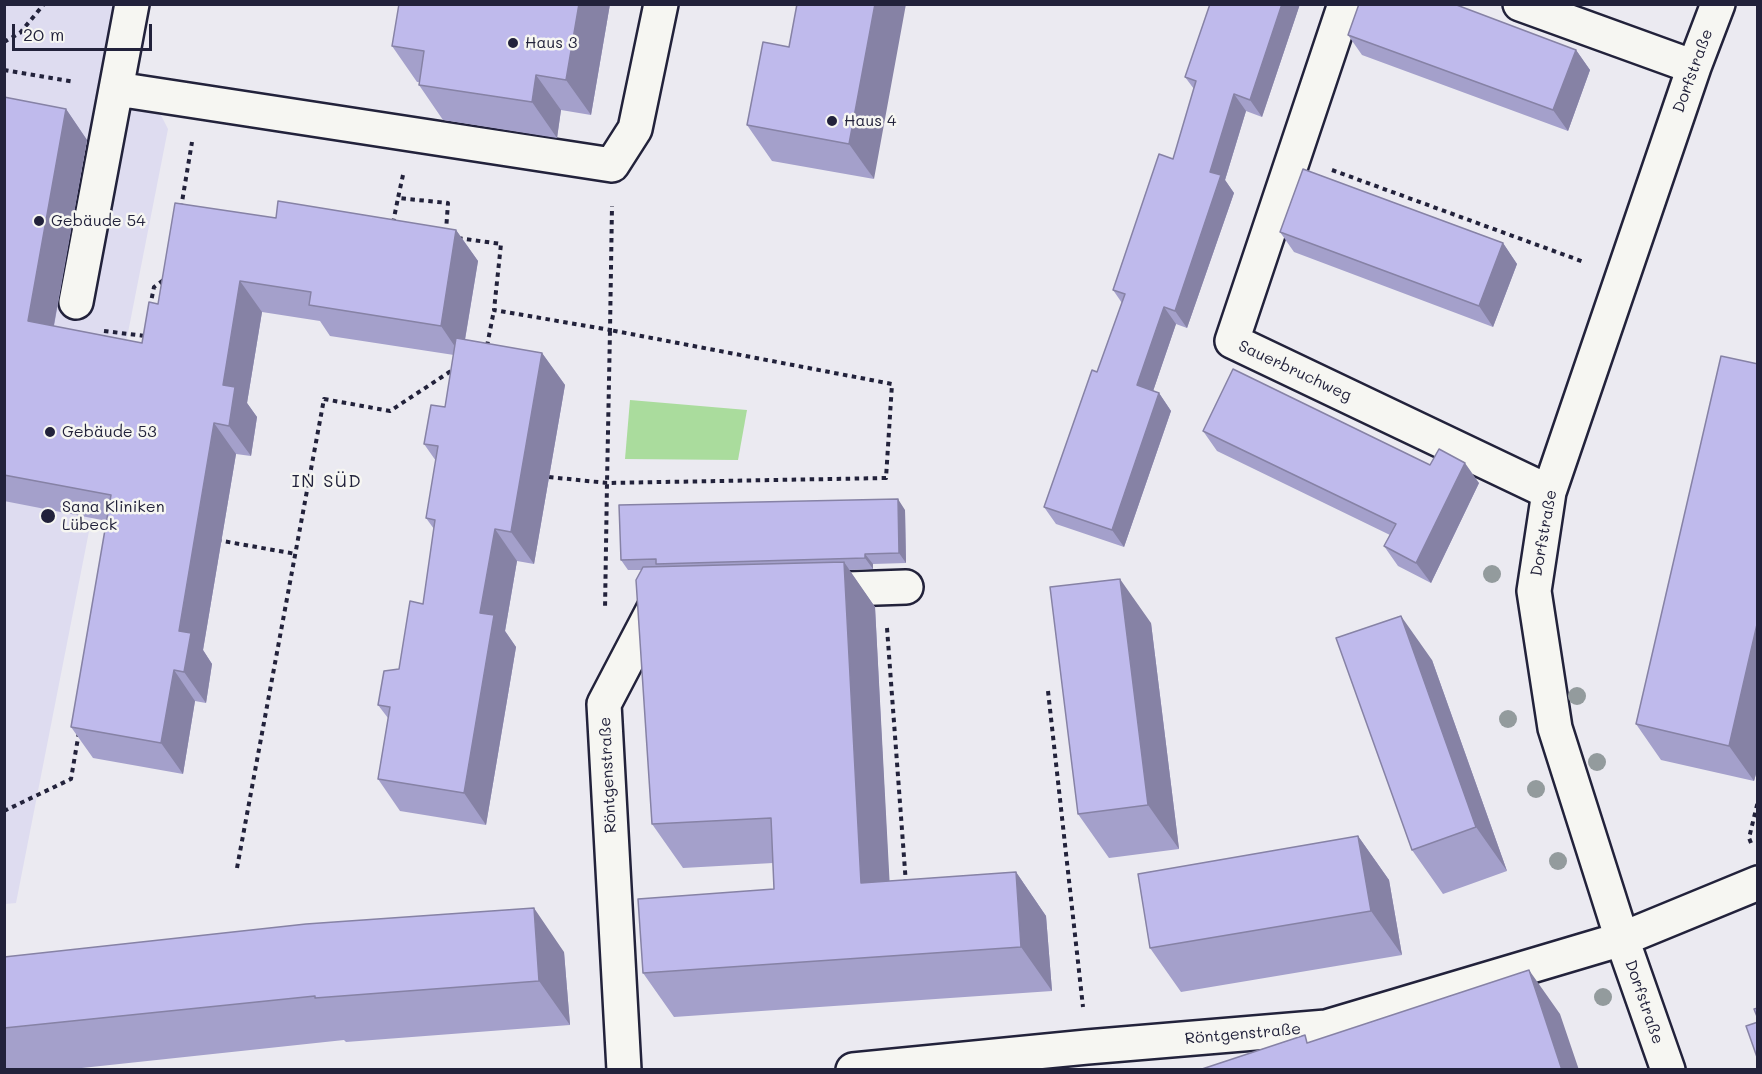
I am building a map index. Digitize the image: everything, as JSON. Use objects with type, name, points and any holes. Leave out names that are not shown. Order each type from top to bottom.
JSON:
[{"type":"street","points":[[76,302],[132,4]]},
{"type":"street","points":[[117,89],[612,165],[635,129],[661,4]]},
{"type":"street","name":"Sauerbruchweg","points":[[1346,4],[1232,341],[1550,492]]},
{"type":"street","points":[[1520,4],[1694,67]]},
{"type":"street","name":"Dorfstraße","points":[[1668,1070],[1622,939],[1555,728],[1533,591],[1550,492],[1694,67],[1718,4]]},
{"type":"street","points":[[791,590],[895,588]]},
{"type":"street","name":"Röntgenstraße","points":[[624,1070],[604,704],[662,594],[685,593]]},
{"type":"street","name":"Röntgenstraße","points":[[853,1070],[1326,1027],[1622,939],[1758,883]]},
{"type":"path","points":[[4,42],[20,33],[44,4]]},
{"type":"path","points":[[4,70],[117,89]]},
{"type":"path","points":[[180,212],[199,102]]},
{"type":"path","points":[[392,229],[410,135]]},
{"type":"path","points":[[1294,156],[1623,276]]},
{"type":"path","points":[[605,611],[612,165]]},
{"type":"path","points":[[398,198],[448,203],[446,236]]},
{"type":"path","points":[[457,238],[501,244],[494,310],[487,348]]},
{"type":"path","points":[[148,316],[154,287],[167,279]]},
{"type":"path","points":[[494,310],[892,384],[886,478],[607,483],[549,477]]},
{"type":"path","points":[[143,347],[147,326]]},
{"type":"path","points":[[103,331],[145,336]]},
{"type":"path","points":[[237,868],[324,399],[390,411],[458,367]]},
{"type":"path","points":[[216,540],[296,554]]},
{"type":"path","points":[[895,588],[906,891]]},
{"type":"path","points":[[1048,691],[1087,1047]]},
{"type":"path","points":[[4,811],[71,779],[80,723]]},
{"type":"path","points":[[1752,845],[1749,838],[1758,801]]},
{"type":"shaded area","name":"Sana Kliniken Lübeck","points":[[5,5],[148,5],[137,68],[168,129],[16,903],[5,904]]},
{"type":"green space","points":[[630,400],[747,410],[738,460],[625,459]]},
{"type":"building","name":"Haus 3","points":[[399,4],[579,4],[566,80],[536,75],[532,102],[419,85],[424,51],[392,46]]},
{"type":"building","points":[[797,4],[875,4],[849,144],[747,125],[763,42],[789,47]]},
{"type":"building","points":[[1210,4],[1282,4],[1250,100],[1234,94],[1210,172],[1221,175],[1175,311],[1164,307],[1137,385],[1159,393],[1112,530],[1044,507],[1092,370],[1097,372],[1125,294],[1113,290],[1159,154],[1173,159],[1196,81],[1185,77]]},
{"type":"building","points":[[1359,4],[1454,4],[1576,50],[1553,110],[1348,35]]},
{"type":"building","points":[[4,97],[66,109],[28,321],[142,343],[149,302],[158,304],[175,203],[276,218],[278,201],[456,230],[441,326],[309,305],[311,292],[240,281],[223,385],[235,387],[229,426],[214,423],[179,631],[191,633],[184,672],[174,670],[161,743],[71,727],[111,495],[4,475]]},
{"type":"building","points":[[1303,169],[1503,243],[1479,306],[1280,232]]},
{"type":"building","points":[[456,338],[542,353],[511,532],[495,529],[480,613],[494,615],[464,793],[378,779],[390,707],[378,705],[384,671],[399,669],[410,601],[423,604],[435,520],[426,518],[438,446],[424,444],[431,405],[445,407]]},
{"type":"building","points":[[1721,356],[1758,364],[1758,620],[1729,746],[1636,724]]},
{"type":"building","points":[[1233,369],[1430,465],[1439,449],[1465,463],[1416,563],[1384,546],[1396,524],[1203,431]]},
{"type":"building","points":[[898,499],[899,553],[865,554],[865,558],[656,564],[656,559],[621,560],[619,505]]},
{"type":"building","points":[[844,562],[861,883],[1016,872],[1021,947],[643,973],[638,899],[774,889],[771,818],[652,824],[636,580],[643,567]]},
{"type":"building","points":[[1120,579],[1148,805],[1078,814],[1050,587]]},
{"type":"building","points":[[1401,616],[1476,827],[1412,850],[1336,638]]},
{"type":"building","points":[[1358,836],[1371,911],[1150,948],[1138,874]]},
{"type":"building","points":[[534,908],[539,981],[315,998],[315,996],[4,1028],[4,957],[306,924]]},
{"type":"building","points":[[1529,970],[1562,1070],[1199,1070],[1305,1035],[1307,1043]]},
{"type":"building","points":[[1758,1022],[1758,1060],[1746,1026]]},
{"type":"place","name":"Haus 3","points":[[513,43]]},
{"type":"place","name":"Haus 4","points":[[832,121]]},
{"type":"place","name":"Gebäude 54","points":[[39,221]]},
{"type":"place","name":"Gebäude 53","points":[[50,432]]},
{"type":"place","name":"Sana Kliniken Lübeck","points":[[48,516]]},
{"type":"district","name":"IN SÜD","points":[[327,481]]}]
